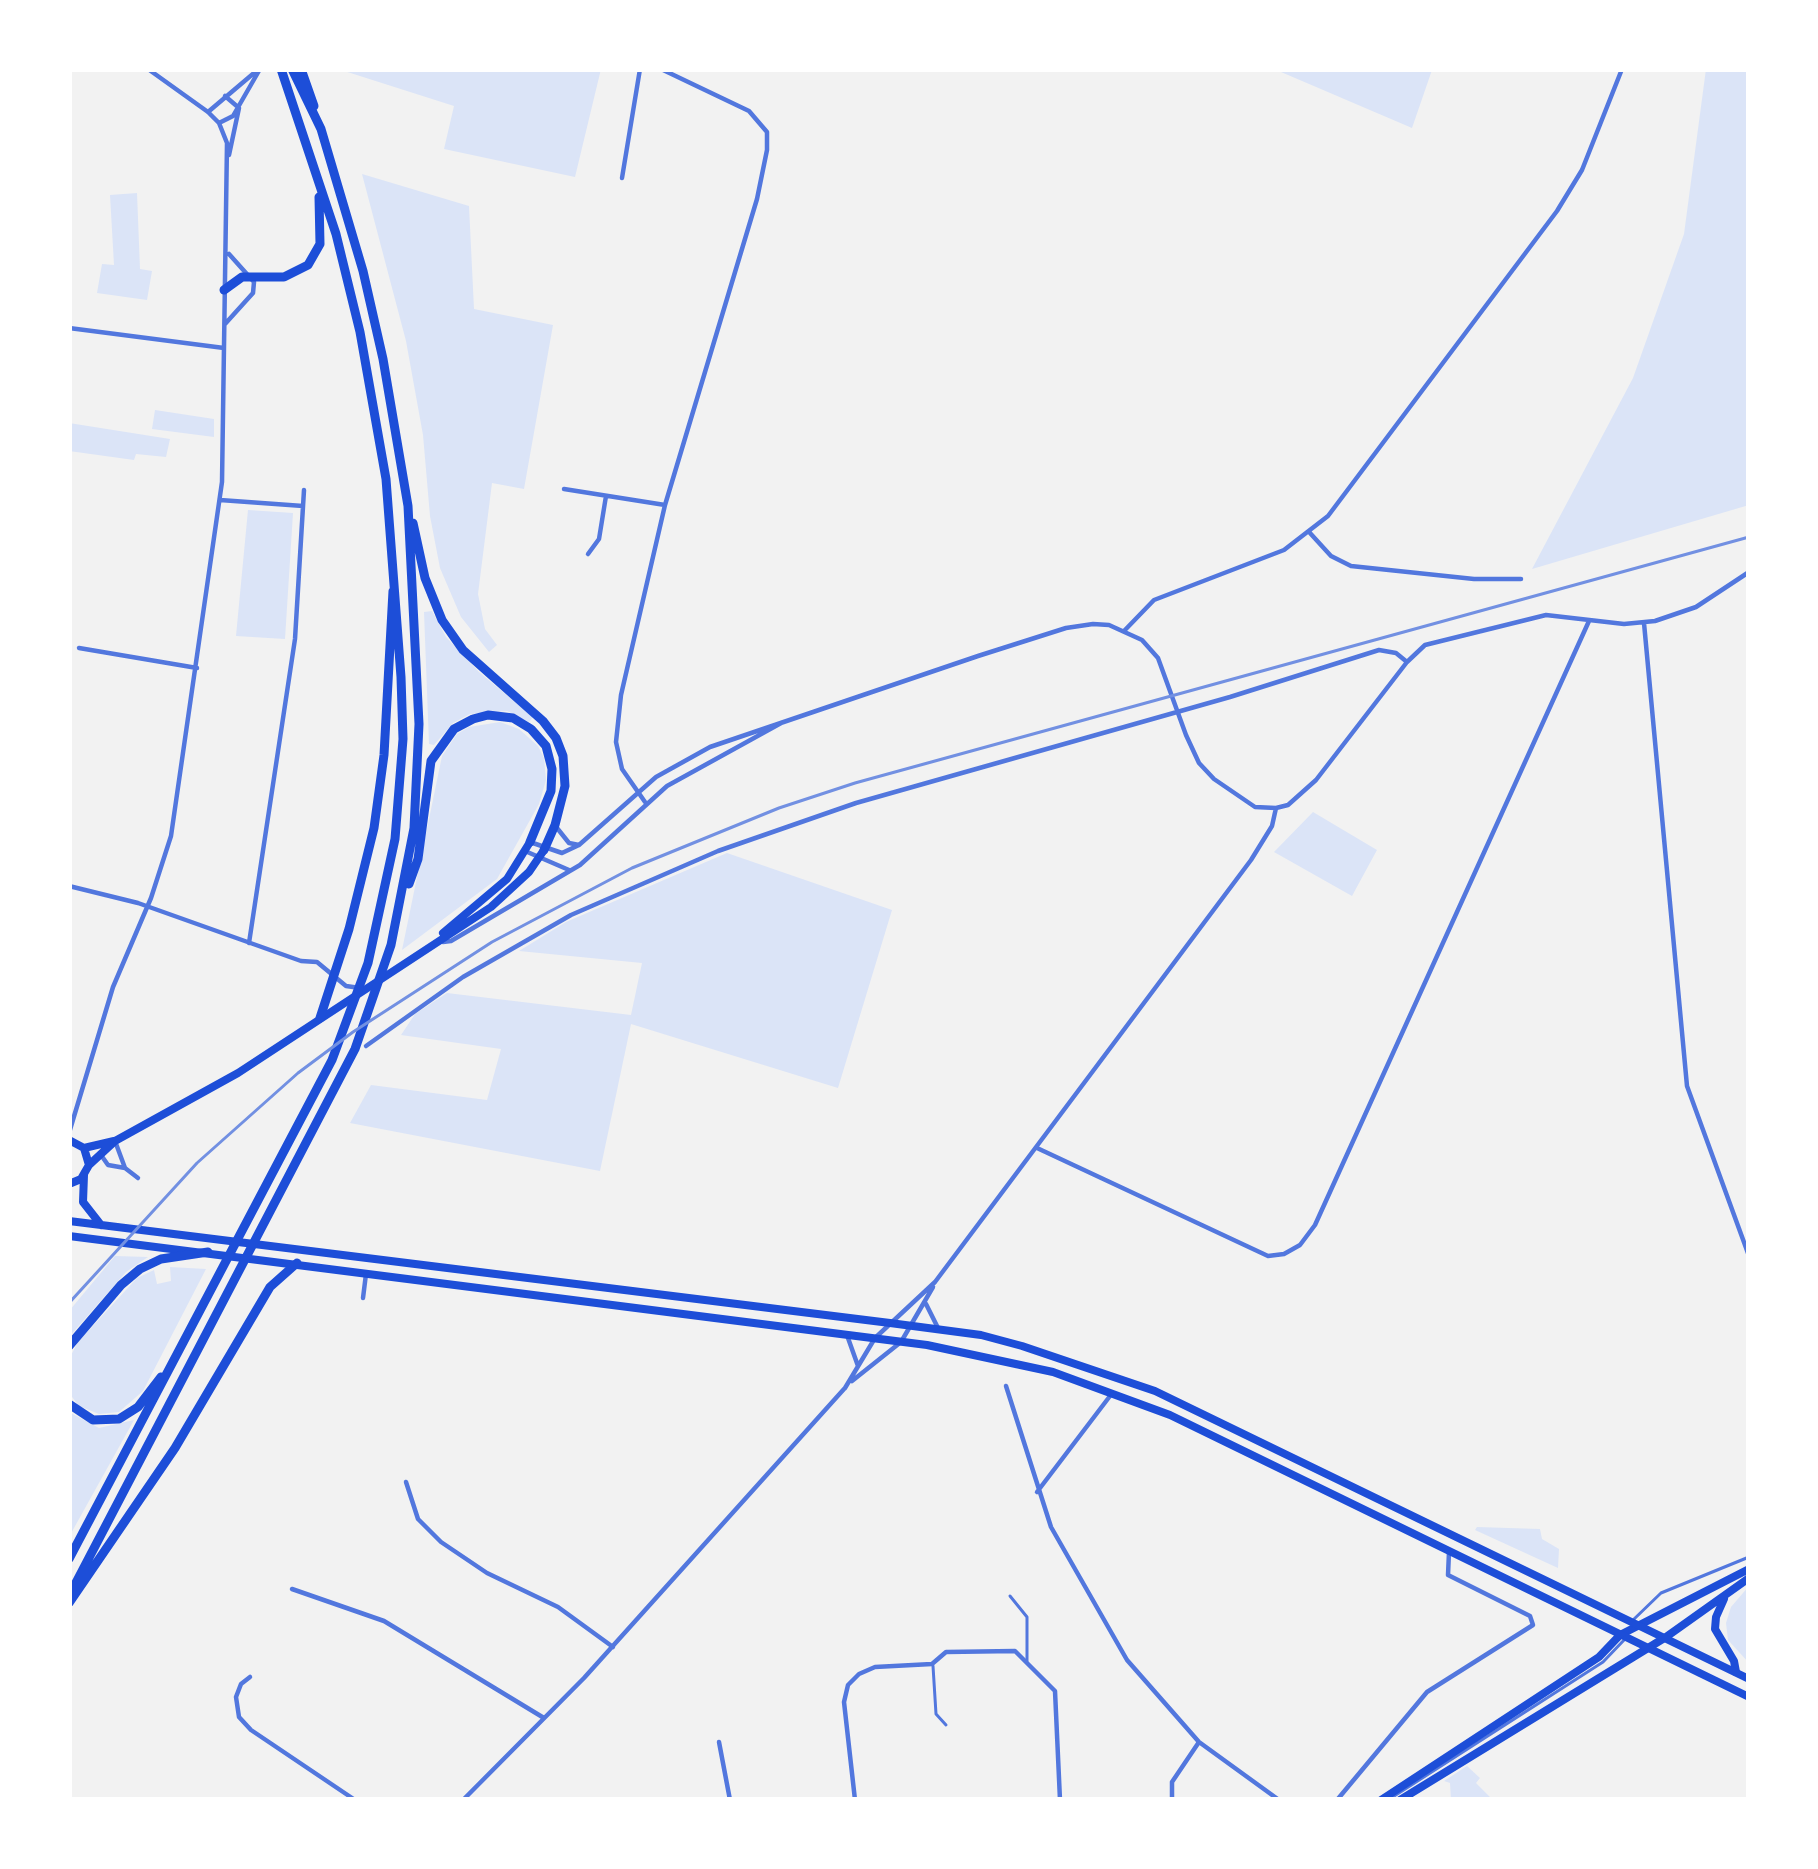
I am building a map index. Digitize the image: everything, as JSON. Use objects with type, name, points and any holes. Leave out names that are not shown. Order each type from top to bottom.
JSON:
[{"type":"highway","points":[[69,1559],[304,1115],[345,1028],[368,963],[387,886],[400,789],[401,677],[386,479],[364,352],[336,234],[280,69]]},
{"type":"highway","points":[[297,69],[363,271],[425,578],[442,620],[463,650],[556,738],[566,772],[555,825],[541,854]]},
{"type":"highway","points":[[224,290],[251,275],[293,275],[313,259],[321,235],[316,173]]},
{"type":"highway","points":[[69,1599],[332,1097],[373,1003],[391,945],[414,827],[418,724],[408,506]]},
{"type":"highway","points":[[320,1018],[374,828],[384,755],[395,574]]},
{"type":"highway","points":[[403,897],[416,868],[431,761],[454,729],[472,719],[488,715],[514,718],[546,746],[552,769],[550,791],[528,847]]},
{"type":"highway","points":[[69,1346],[121,1285],[140,1270],[161,1259],[208,1252]]},
{"type":"highway","points":[[69,1599],[175,1448],[270,1287],[297,1263]]},
{"type":"highway","points":[[69,1404],[93,1420],[119,1419],[138,1407],[176,1358]]},
{"type":"main road","points":[[434,943],[485,900],[528,847]]},
{"type":"main road","points":[[102,1226],[83,1202],[84,1175],[115,1141],[238,1073],[503,898],[541,854]]},
{"type":"main road","points":[[69,1137],[84,1148],[89,1165]]},
{"type":"main road","points":[[84,1148],[115,1141]]},
{"type":"main road","points":[[69,1184],[84,1175]]},
{"type":"main road","points":[[69,1221],[890,1323],[1022,1346],[1151,1389],[1630,1630],[1644,1647],[1749,1697]]},
{"type":"main road","points":[[69,1236],[845,1334],[1011,1360],[1171,1415],[1449,1552],[1630,1630],[1666,1637],[1749,1679]]},
{"type":"main road","points":[[1385,1800],[1600,1658],[1630,1630],[1749,1573]]},
{"type":"main road","points":[[1400,1800],[1666,1637],[1749,1573]]},
{"type":"main road","points":[[1733,1589],[1719,1609],[1715,1630],[1736,1672]]},
{"type":"street","points":[[69,1137],[112,987],[147,906],[176,816],[220,500],[227,143],[219,123],[208,112],[148,69]]},
{"type":"street","points":[[208,112],[260,69]]},
{"type":"street","points":[[227,161],[239,108],[260,69]]},
{"type":"street","points":[[622,178],[640,69]]},
{"type":"street","points":[[645,802],[622,769],[616,721],[665,505],[757,199],[767,131],[749,111],[676,71],[661,69]]},
{"type":"street","points":[[1124,631],[1154,599],[1265,558],[1310,533],[1351,489],[1405,408],[1557,211],[1582,170],[1622,69]]},
{"type":"street","points":[[225,96],[239,108]]},
{"type":"street","points":[[219,123],[239,108]]},
{"type":"street","points":[[225,324],[253,293],[251,275],[227,253]]},
{"type":"street","points":[[69,328],[224,348]]},
{"type":"street","points":[[564,489],[665,505]]},
{"type":"street","points":[[249,943],[295,639],[304,490]]},
{"type":"street","points":[[588,554],[598,538],[606,496]]},
{"type":"street","points":[[220,500],[303,506]]},
{"type":"street","points":[[1310,533],[1331,556],[1351,566],[1521,579]]},
{"type":"street","points":[[541,854],[562,853],[578,845],[637,791],[710,747],[1066,628],[1093,624],[1124,631],[1147,644],[1158,658],[1199,763],[1228,792],[1255,807],[1276,808],[1288,805],[1316,780],[1425,645],[1546,615],[1644,623],[1696,607],[1749,572]]},
{"type":"street","points":[[1037,1148],[1268,1256],[1284,1255],[1300,1245],[1315,1225],[1589,620]]},
{"type":"street","points":[[1644,623],[1687,1086],[1749,1256]]},
{"type":"street","points":[[79,648],[196,668]]},
{"type":"street","points":[[366,1046],[463,977],[571,915],[718,851],[856,802],[1379,650],[1396,653],[1407,662]]},
{"type":"street","points":[[434,943],[451,941],[571,871],[645,802],[697,766],[782,722]]},
{"type":"street","points":[[845,1388],[875,1338],[935,1282],[1037,1148],[1251,860],[1272,826],[1276,808]]},
{"type":"street","points":[[555,825],[561,837],[578,845]]},
{"type":"street","points":[[528,847],[571,871]]},
{"type":"street","points":[[69,886],[147,906],[301,961],[317,962],[351,988],[365,988]]},
{"type":"street","points":[[115,1141],[126,1162],[124,1168]]},
{"type":"street","points":[[100,1154],[108,1165],[139,1178]]},
{"type":"street","points":[[363,1298],[366,1273]]},
{"type":"street","points":[[463,1800],[613,1647],[845,1388],[901,1342],[935,1282]]},
{"type":"street","points":[[926,1304],[939,1330]]},
{"type":"street","points":[[845,1334],[858,1366]]},
{"type":"street","points":[[1006,1386],[1051,1527],[1126,1660],[1198,1742],[1279,1800]]},
{"type":"street","points":[[1037,1492],[1113,1392]]},
{"type":"street","points":[[406,1482],[418,1519],[441,1542],[488,1573],[558,1606],[613,1647]]},
{"type":"street","points":[[1337,1800],[1427,1692],[1533,1625],[1530,1616],[1448,1575],[1449,1552]]},
{"type":"street","points":[[292,1589],[384,1621],[544,1718]]},
{"type":"street","points":[[855,1800],[844,1702],[848,1685],[859,1674],[874,1667],[932,1664],[946,1652],[1015,1651],[1055,1691],[1060,1800]]},
{"type":"street","points":[[250,1677],[236,1697],[239,1717],[251,1730],[356,1800]]},
{"type":"street","points":[[719,1742],[730,1800]]},
{"type":"street","points":[[1172,1800],[1172,1782],[1198,1742]]},
{"type":"lane","points":[[1630,1630],[1661,1593],[1749,1557]]},
{"type":"lane","points":[[1010,1596],[1027,1617],[1027,1663]]},
{"type":"lane","points":[[932,1664],[936,1714],[946,1725]]},
{"type":"shaded area","points":[[338,69],[601,69],[575,177],[444,149],[454,106]]},
{"type":"shaded area","points":[[1274,69],[1429,69],[1432,70],[1412,128]]},
{"type":"shaded area","points":[[1706,69],[1749,69],[1749,505],[1532,569],[1633,378],[1684,234]]},
{"type":"shaded area","points":[[362,174],[469,206],[474,309],[553,325],[524,489],[492,483],[478,594],[485,629],[497,645],[489,652],[461,617],[440,568],[406,341]]},
{"type":"shaded area","points":[[137,193],[140,269],[152,271],[147,300],[97,293],[102,264],[114,265],[110,195]]},
{"type":"shaded area","points":[[155,410],[214,419],[214,437],[152,429]]},
{"type":"shaded area","points":[[69,423],[170,439],[166,457],[136,454],[134,460],[69,451]]},
{"type":"shaded area","points":[[248,510],[293,513],[285,639],[236,636]]},
{"type":"shaded area","points":[[432,611],[446,637],[533,717],[529,722],[507,711],[470,714],[453,723],[434,745],[429,744],[424,612]]},
{"type":"shaded area","points":[[500,722],[519,729],[544,758],[546,780],[539,804],[497,879],[402,950],[442,756],[457,734]]},
{"type":"shaded area","points":[[1313,812],[1377,850],[1352,896],[1274,852]]},
{"type":"shaded area","points":[[727,853],[892,910],[838,1088],[631,1024],[600,1171],[350,1123],[371,1085],[487,1100],[501,1049],[401,1035],[415,1014],[447,993],[631,1015],[642,963],[519,951],[566,922]]},
{"type":"shaded area","points":[[115,1256],[148,1257],[126,1272],[69,1337],[69,1311]]},
{"type":"shaded area","points":[[170,1267],[206,1269],[143,1391],[119,1412],[99,1414],[79,1406],[69,1393],[69,1359],[78,1342],[137,1278],[154,1270],[157,1284],[171,1281]]},
{"type":"shaded area","points":[[69,1412],[99,1428],[134,1420],[69,1537]]},
{"type":"shaded area","points":[[1540,1529],[1542,1539],[1559,1549],[1558,1568],[1475,1530]]},
{"type":"shaded area","points":[[1749,1586],[1749,1663],[1728,1640],[1726,1623],[1731,1607]]},
{"type":"shaded area","points":[[1467,1766],[1480,1778],[1476,1783],[1490,1797],[1487,1800],[1451,1800],[1450,1783],[1444,1781]]},
{"type":"railway","points":[[69,1303],[197,1163],[298,1073],[492,942],[632,868],[779,808],[855,783],[1749,537]]}]
